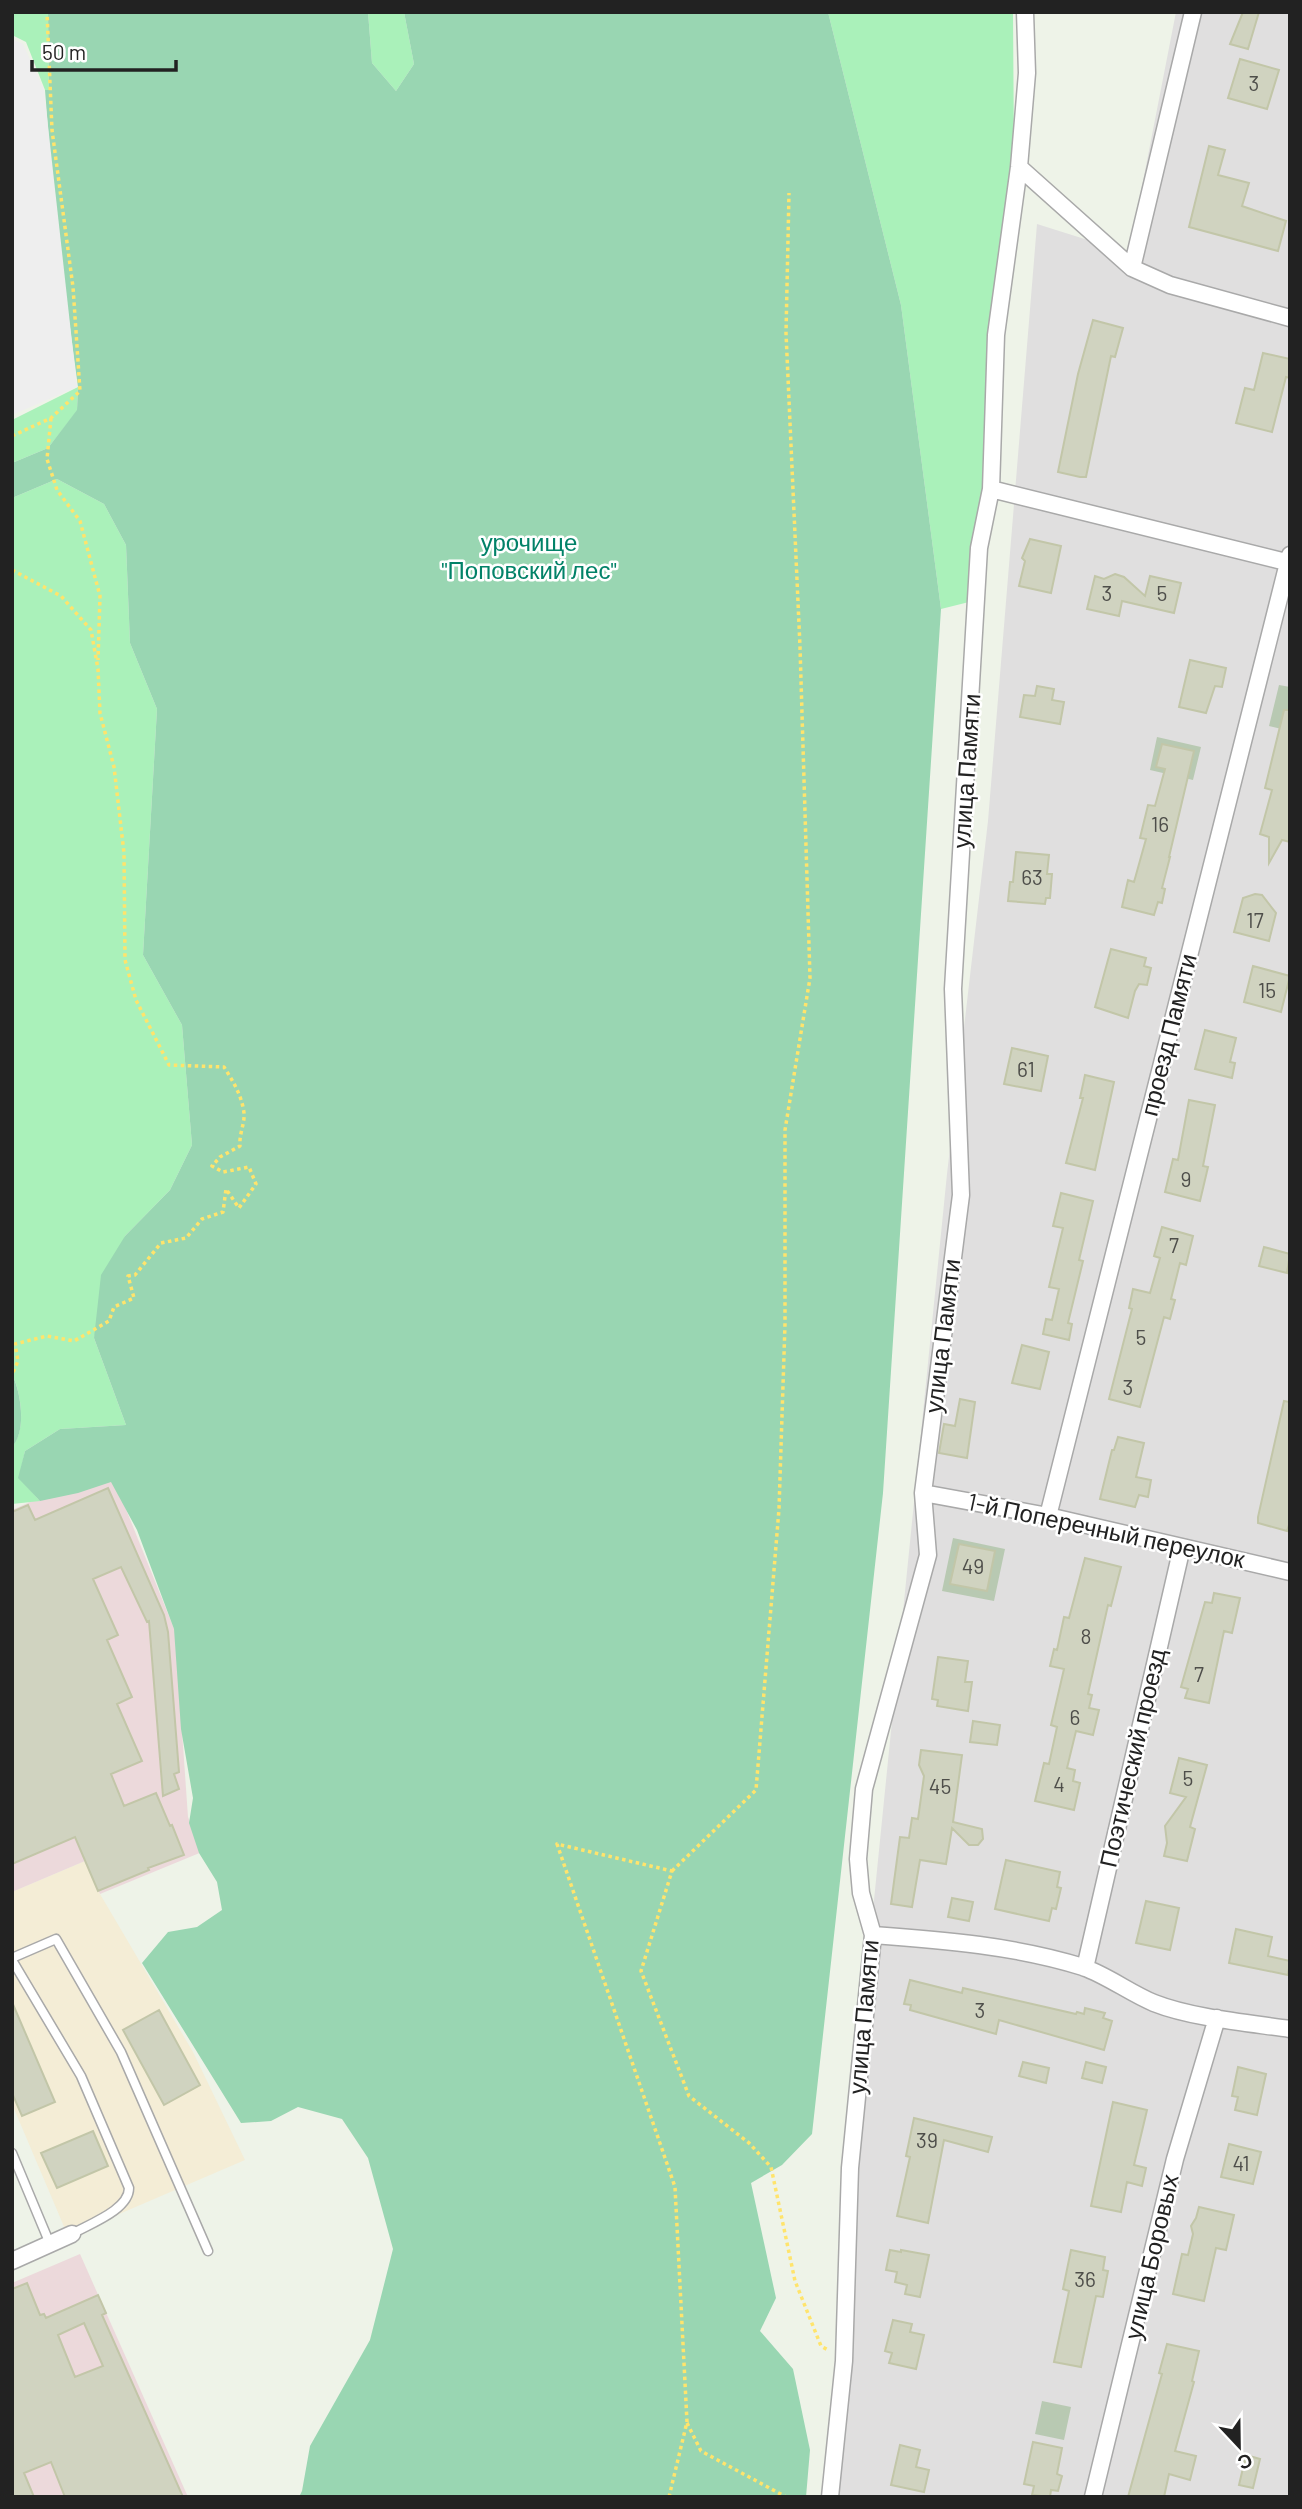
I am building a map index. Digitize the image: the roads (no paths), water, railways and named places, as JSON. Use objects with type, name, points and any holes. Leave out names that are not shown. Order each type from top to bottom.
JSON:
[{"type":"street","name":"улица Памяти","points":[[830,2497],[844,2361],[850,2168],[873,1935],[861,1893],[858,1859],[864,1788],[928,1555],[923,1493],[961,1195],[953,989],[979,548],[991,489],[996,335],[1018,167],[1027,73],[1025,12]]},
{"type":"street","points":[[1132,268],[1193,12]]},
{"type":"street","points":[[1018,167],[1132,268],[1170,285],[1290,318]]},
{"type":"street","points":[[991,489],[1289,560]]},
{"type":"street","name":"проезд Памяти","points":[[1048,1516],[1289,560]]},
{"type":"street","name":"1-й Поперечный переулок","points":[[923,1493],[1048,1516],[1290,1572]]},
{"type":"street","name":"Поэтический проезд","points":[[1085,1968],[1182,1547]]},
{"type":"street","points":[[873,1935],[927,1939],[1030,1954],[1085,1968],[1155,2003],[1217,2018],[1290,2029]]},
{"type":"street","name":"улица Боровых","points":[[1093,2497],[1175,2159],[1217,2018]]},
{"type":"street","points":[[12,2260],[72,2234]]},
{"type":"lane","points":[[72,2234],[123,2205],[129,2197],[129,2188],[81,2076],[12,1959],[56,1939],[121,2052],[208,2251]]},
{"type":"lane","points":[[12,2153],[50,2244]]},
{"type":"park label","name":"урочище \"Поповский лес\"","points":[[529,557]]}]
